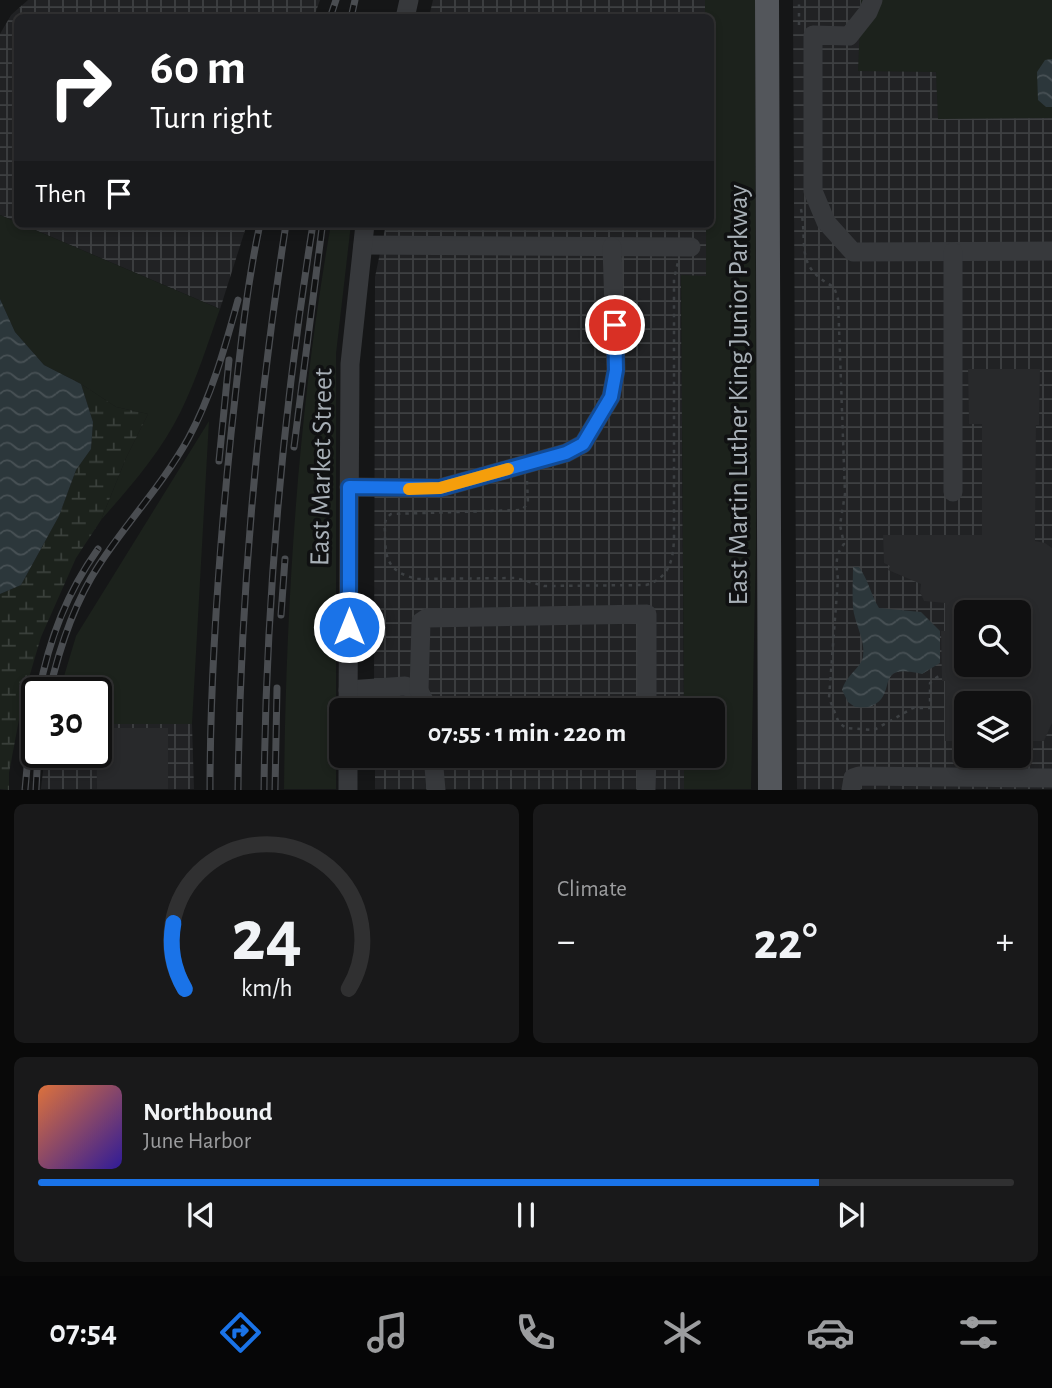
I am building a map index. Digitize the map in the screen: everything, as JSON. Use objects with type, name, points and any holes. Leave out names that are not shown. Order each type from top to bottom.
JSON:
[{"type":"main road","name":"East Martin Luther King Junior Parkway","points":[[768,0],[770,789]]},
{"type":"street","points":[[873,0],[868,12],[849,36],[813,35],[813,191],[826,222],[853,252],[1052,251]]},
{"type":"street","name":"East Market Street","points":[[348,698],[350,364],[365,228]]},
{"type":"street","points":[[363,246],[686,247]]},
{"type":"street","points":[[349,487],[440,488],[566,453],[583,444],[611,397],[616,370],[612,247]]},
{"type":"street","points":[[953,251],[953,492]]},
{"type":"street","points":[[423,698],[419,691],[421,622],[427,618],[647,614],[647,698]]},
{"type":"street","points":[[348,690],[405,686],[419,691]]},
{"type":"street","points":[[348,768],[348,789]]},
{"type":"street","points":[[434,768],[436,789]]},
{"type":"street","points":[[646,768],[646,789]]},
{"type":"street","points":[[851,789],[853,778],[859,776],[982,783],[1052,778]]},
{"type":"path","points":[[799,0],[799,27]]},
{"type":"path","points":[[799,201],[805,238],[804,256],[808,267],[818,279],[834,287],[838,299],[845,494],[840,525],[844,544],[837,552],[838,579],[829,698],[839,723],[846,728],[874,730],[913,708],[930,708],[930,683],[942,674]]},
{"type":"path","points":[[526,464],[528,503],[522,510],[391,514],[386,517],[385,550],[388,562],[404,575],[417,579],[516,578],[544,586],[646,585],[656,582],[670,566],[674,539],[674,279],[686,247]]},
{"type":"shaded area","points":[[28,0],[320,0],[315,14],[14,14],[14,221],[0,215],[0,34],[11,15]]},
{"type":"shaded area","points":[[433,0],[705,0],[705,14],[430,14]]},
{"type":"shaded area","points":[[793,0],[1052,0],[1052,789],[797,789]]},
{"type":"shaded area","points":[[30,228],[246,228],[220,309]]},
{"type":"shaded area","points":[[385,228],[706,228],[706,276],[681,276],[684,698],[374,698],[375,277]]},
{"type":"shaded area","points":[[112,724],[192,724],[194,789],[41,789],[43,768],[112,768]]},
{"type":"shaded area","points":[[375,768],[684,768],[684,789],[375,789]]},
{"type":"green space","points":[[705,0],[755,0],[756,544],[751,789],[684,789],[684,768],[725,768],[725,698],[684,698],[681,275],[706,276],[706,228],[714,228],[714,14],[705,14]]},
{"type":"green space","points":[[861,0],[1052,0],[1052,118],[938,119],[936,72],[858,71]]},
{"type":"green space","points":[[0,215],[14,221],[14,228],[30,228],[220,309],[192,386],[173,426],[145,468],[101,520],[126,458],[148,414],[116,407],[81,384],[44,365],[15,332],[0,299]]},
{"type":"green space","points":[[330,228],[351,228],[336,354],[336,698],[329,698],[329,768],[336,768],[336,789],[284,789],[291,577],[310,364]]},
{"type":"green space","points":[[81,384],[116,407],[148,414],[126,458],[101,520],[76,558],[41,637],[29,677],[21,677],[21,709],[9,773],[9,790],[0,789],[0,594],[21,585],[59,516],[76,470],[91,449],[93,422]]},
{"type":"green space","points":[[209,421],[192,724],[112,724],[112,677],[64,677],[76,636]]},
{"type":"water","points":[[1052,59],[1052,107],[1046,107],[1038,100],[1037,72],[1045,60]]},
{"type":"water","points":[[0,299],[15,332],[44,365],[81,384],[93,422],[91,449],[76,470],[59,516],[21,585],[0,594]]},
{"type":"water","points":[[853,567],[859,567],[879,608],[921,612],[940,631],[940,663],[922,674],[897,672],[888,681],[880,701],[868,707],[855,707],[848,702],[842,690],[863,657],[863,645],[853,607]]},
{"type":"building","points":[[968,369],[1040,369],[1039,425],[1036,425],[1035,541],[1052,548],[1052,723],[1044,741],[1031,741],[1031,691],[954,691],[954,741],[945,741],[945,681],[942,681],[941,631],[945,631],[945,603],[924,601],[920,592],[921,584],[888,570],[890,566],[884,563],[883,535],[982,535],[982,424],[969,424]]},
{"type":"building","points":[[112,728],[168,728],[168,789],[97,789],[97,768],[112,768]]},
{"type":"railway","points":[[331,14],[336,0]]},
{"type":"railway","points":[[352,14],[355,0]]},
{"type":"railway","points":[[210,790],[213,656],[223,523],[243,329],[259,228]]},
{"type":"railway","points":[[238,790],[246,577],[259,435],[285,228]]},
{"type":"railway","points":[[264,790],[268,648],[278,506],[293,365],[312,228]]},
{"type":"railway","points":[[294,447],[322,228]]},
{"type":"railway","points":[[53,677],[68,627],[90,580],[167,472],[197,422],[217,371],[238,300]]},
{"type":"railway","points":[[219,461],[229,360]]},
{"type":"railway","points":[[43,677],[61,618],[77,582],[98,549]]},
{"type":"railway","points":[[281,615],[285,559]]},
{"type":"railway","points":[[275,790],[277,688]]},
{"type":"railway","points":[[25,790],[27,768]]},
{"type":"railway","points":[[36,790],[37,768]]},
{"type":"slow traffic","points":[[409,489],[440,488],[508,469]]},
{"type":"route","points":[[349,627],[349,487],[440,488],[566,453],[583,444],[611,397],[616,370],[615,325]]}]
